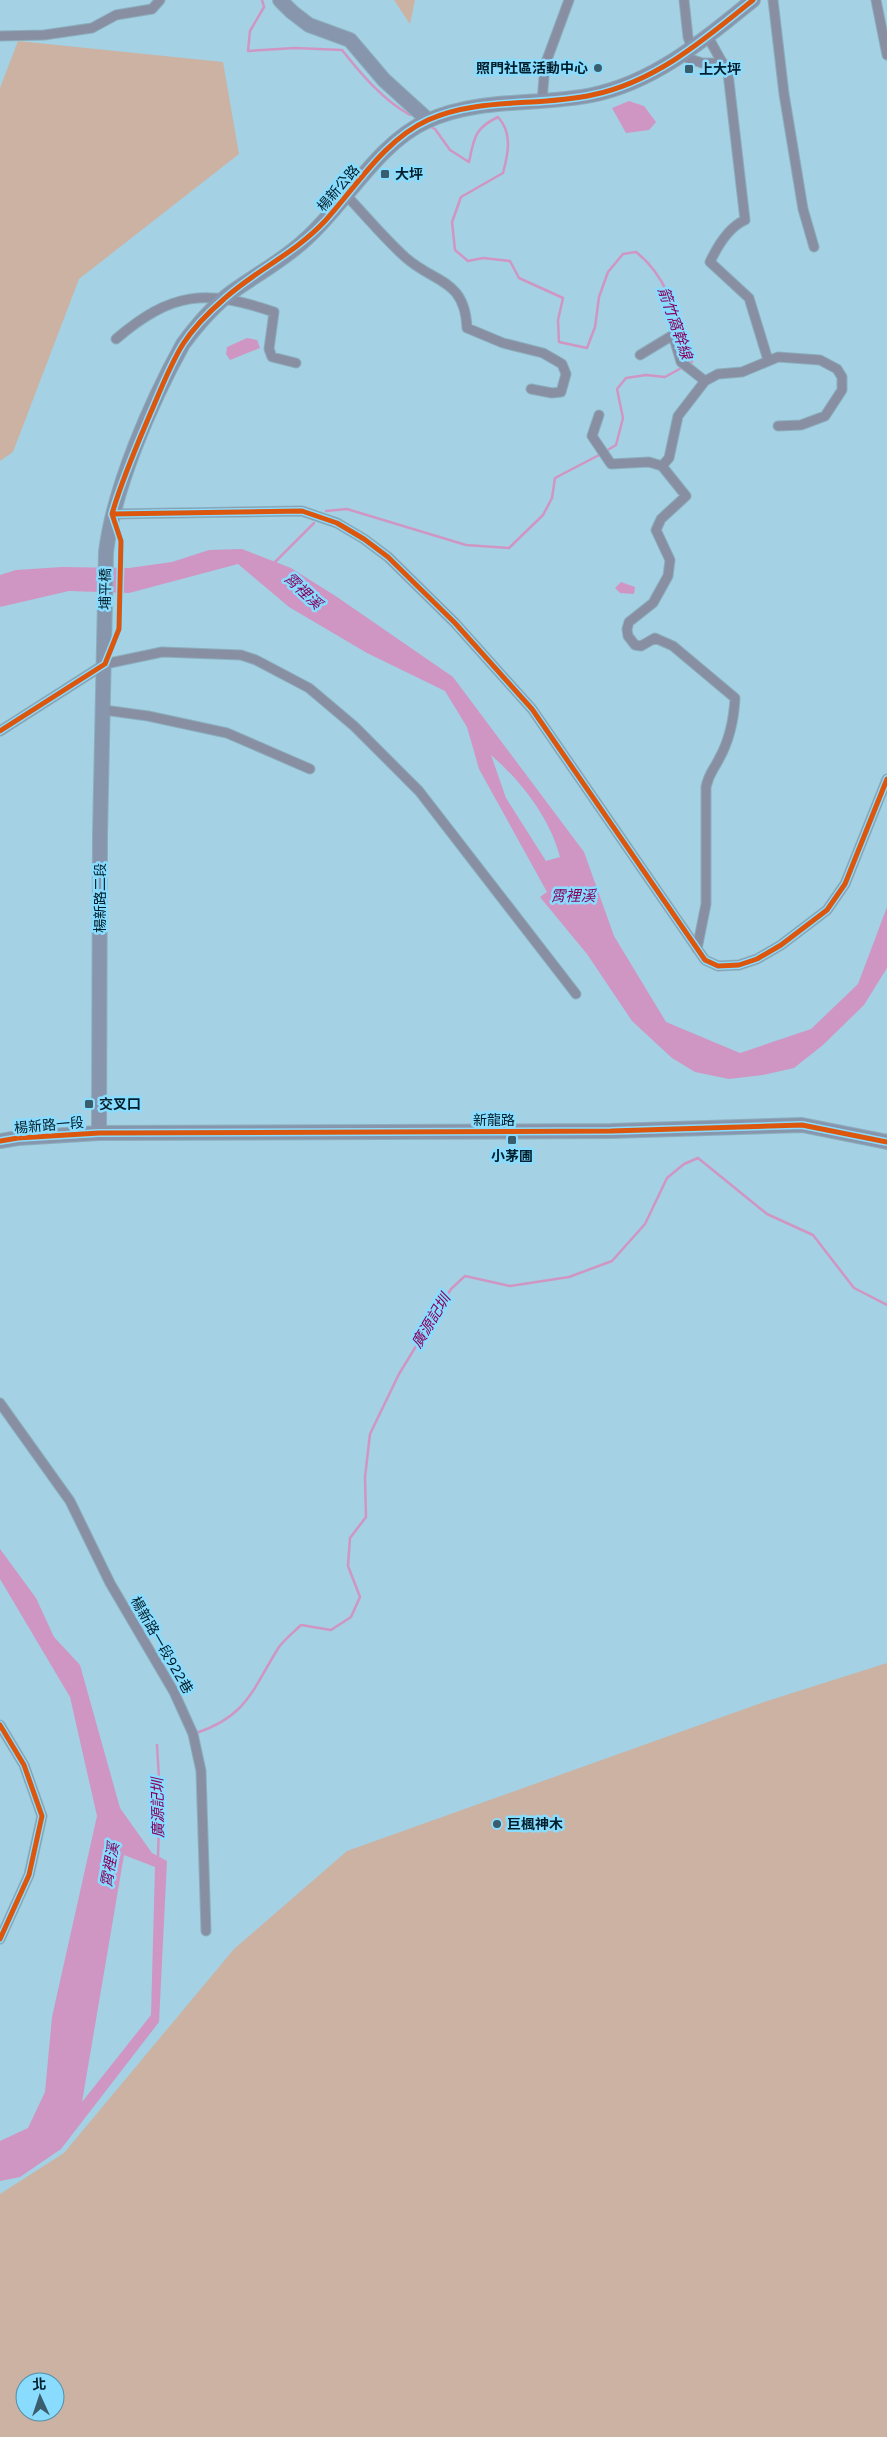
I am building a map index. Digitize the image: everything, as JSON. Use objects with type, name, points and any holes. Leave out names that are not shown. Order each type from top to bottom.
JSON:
[{"type":"main road","points":[[280,0],[292,12],[310,25],[350,40],[384,80],[428,120]]},
{"type":"main road","name":"楊新公路","points":[[112,514],[132,458],[173,363],[195,328],[224,299],[306,239],[400,138],[428,120],[464,109],[592,95],[620,87],[645,77],[687,52],[753,0]]},
{"type":"main road","name":"埔平橋","points":[[105,664],[105,572],[112,514]]},
{"type":"main road","name":"楊新路二段","points":[[99,1133],[100,835],[105,664]]},
{"type":"main road","name":"新龍路","points":[[99,1133],[611,1131],[802,1125],[887,1142]]},
{"type":"main road","name":"楊新路一段","points":[[0,1141],[18,1138],[99,1133]]},
{"type":"street","points":[[0,36],[44,35],[92,28],[116,15],[152,9],[160,0]]},
{"type":"street","points":[[542,101],[545,64],[569,0]]},
{"type":"street","points":[[684,0],[688,37],[687,52],[702,63],[723,63]]},
{"type":"street","points":[[773,0],[784,94],[803,209],[814,247]]},
{"type":"street","points":[[876,0],[887,55]]},
{"type":"street","points":[[708,37],[728,73],[745,220],[717,248],[710,262],[749,298],[768,360]]},
{"type":"street","points":[[346,195],[406,258],[442,279],[454,290],[461,301],[467,328],[503,344],[543,352],[562,364],[566,374],[561,392],[552,394],[531,389]]},
{"type":"street","points":[[116,339],[148,314],[188,298],[200,296],[224,299],[251,304],[274,312],[269,349],[272,357],[296,363]]},
{"type":"street","points":[[640,355],[673,335],[681,362],[705,381]]},
{"type":"street","points":[[662,466],[670,458],[678,416],[705,381],[718,374],[742,372],[778,357],[820,360],[834,367],[842,377],[842,390],[825,416],[801,425],[778,426]]},
{"type":"street","points":[[599,415],[592,436],[611,464],[649,462],[662,466],[686,496],[661,519],[656,530],[670,560],[668,576],[653,603],[630,622],[627,629],[628,636],[635,645],[641,646],[655,638],[674,646],[735,698],[729,730],[719,760],[710,773],[706,788],[706,904],[697,949]]},
{"type":"street","points":[[112,514],[302,511],[337,523],[364,539],[388,557],[455,623],[532,709],[697,949],[705,960],[718,966],[740,965],[757,959],[781,945],[827,910],[845,884],[887,778]]},
{"type":"street","points":[[0,732],[105,664],[162,652],[241,655],[256,660],[309,688],[354,726],[419,791],[576,994]]},
{"type":"street","points":[[104,710],[148,716],[227,733],[310,769]]},
{"type":"street","name":"楊新路一段922巷","points":[[0,1403],[70,1501],[110,1582],[174,1692],[193,1734],[201,1771],[206,1931]]},
{"type":"street","points":[[0,1725],[24,1765],[42,1816],[29,1875],[0,1939]]},
{"type":"shaded area","points":[[394,0],[415,0],[410,24]]},
{"type":"shaded area","points":[[18,41],[223,62],[239,154],[79,279],[13,452],[0,461],[0,88]]},
{"type":"shaded area","points":[[887,1663],[887,2437],[0,2437],[0,2194],[64,2153],[234,1949],[347,1851],[764,1702]]},
{"type":"water","points":[[629,101],[644,106],[656,122],[649,130],[626,133],[612,108]]},
{"type":"water","points":[[247,338],[257,340],[260,348],[230,360],[226,354],[227,347]]},
{"type":"water","name":"霄裡溪","points":[[242,549],[291,568],[337,597],[453,677],[584,852],[614,936],[666,1022],[740,1053],[811,1029],[858,984],[887,907],[887,968],[864,1005],[823,1045],[794,1068],[763,1075],[729,1079],[695,1072],[672,1058],[632,1021],[587,954],[540,897],[547,892],[479,769],[467,727],[445,691],[367,653],[289,607],[238,564],[129,593],[69,591],[0,607],[0,575],[16,570],[62,567],[129,568],[172,562],[209,550]],"holes":[[[491,755],[523,788],[542,814],[560,857],[546,861],[506,798]]]},
{"type":"water","points":[[621,582],[635,587],[634,594],[620,593],[615,588]]},
{"type":"water","name":"霄裡溪","points":[[0,1549],[36,1598],[54,1637],[80,1665],[120,1808],[152,1853],[167,1861],[159,2022],[61,2149],[20,2177],[0,2181],[0,2141],[28,2128],[45,2092],[52,2017],[97,1816],[70,1697],[0,1579]],"holes":[[[124,1855],[155,1867],[151,2015],[82,2102]]]},
{"type":"waterway","name":"箭竹窩幹線","points":[[262,0],[264,7],[250,31],[248,51],[295,48],[342,50],[382,94],[410,115]]},
{"type":"waterway","name":"箭竹窩幹線","points":[[429,126],[435,129],[450,150],[469,162],[472,146],[480,129],[498,117],[503,123],[508,144],[503,173],[461,197],[452,222],[455,250],[468,261],[483,258],[510,261],[519,278],[563,298],[558,320],[559,342],[587,348],[595,327],[599,297],[608,272],[623,254],[636,252],[648,263],[665,288],[678,317],[692,362],[665,377],[646,375],[626,378],[617,389],[623,418],[616,445],[606,451]]},
{"type":"waterway","name":"箭竹窩幹線","points":[[326,511],[347,509],[466,545],[509,548],[543,515],[552,498],[555,478],[601,454]]},
{"type":"waterway","name":"箭竹窩幹線","points":[[274,563],[314,523]]},
{"type":"waterway","name":"廣源記圳","points":[[196,1733],[213,1726],[238,1709],[255,1688],[279,1647],[301,1625],[331,1630],[351,1617],[360,1597],[348,1566],[350,1538],[366,1517],[365,1477],[370,1434],[399,1374],[451,1289],[465,1276],[510,1286],[569,1277],[612,1261],[645,1224],[667,1178],[684,1164],[698,1158],[767,1214],[813,1235],[854,1288],[887,1305]]},
{"type":"waterway","name":"廣源記圳","points":[[157,1745],[160,1795],[158,1856]]},
{"type":"cycle path","points":[[112,514],[130,462],[166,377],[178,352],[192,332],[213,309],[236,289],[313,233],[372,165],[398,139],[428,120],[468,108],[572,99],[615,89],[658,70],[678,58],[753,0]]},
{"type":"cycle path","points":[[112,514],[302,511],[337,523],[364,539],[388,557],[455,623],[532,709],[705,960],[718,966],[739,965],[757,959],[781,945],[827,910],[845,884],[887,779]]},
{"type":"cycle path","points":[[0,731],[105,664],[119,629],[121,541],[112,514]]},
{"type":"cycle path","points":[[0,1141],[18,1138],[99,1133],[611,1131],[802,1125],[887,1142]]},
{"type":"cycle path","points":[[0,1725],[24,1765],[42,1816],[29,1875],[0,1939]]},
{"type":"place","name":"照門社區活動中心","points":[[598,68]]},
{"type":"place","name":"上大坪","points":[[689,69]]},
{"type":"place","name":"大坪","points":[[385,174]]},
{"type":"place","name":"交叉口","points":[[89,1104]]},
{"type":"place","name":"小茅圃","points":[[512,1140]]},
{"type":"place","name":"巨楓神木","points":[[497,1824]]}]
